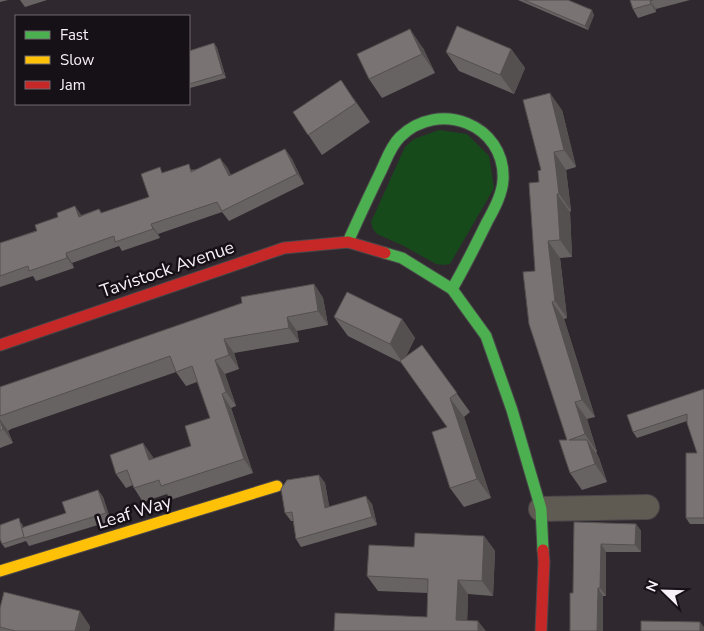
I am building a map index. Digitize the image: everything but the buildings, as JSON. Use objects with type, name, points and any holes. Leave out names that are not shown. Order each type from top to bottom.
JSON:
[{"type":"street","points":[[348,242],[391,150],[400,137],[412,127],[426,121],[456,119],[472,125],[496,147],[503,166],[503,180],[498,200],[452,289]]},
{"type":"street","name":"Tavistock Avenue","points":[[0,345],[284,248],[348,242],[402,258],[452,289],[486,336],[512,410],[541,509],[544,562],[541,631]]},
{"type":"street","name":"Leaf Way","points":[[0,570],[277,486]]},
{"type":"street","points":[[541,509],[646,507]]},
{"type":"green space","points":[[439,130],[467,134],[489,156],[494,188],[450,264],[443,265],[436,264],[404,246],[377,234],[371,222],[405,147],[414,139]]},
{"type":"traffic: fast","points":[[348,242],[388,154],[400,137],[415,126],[433,120],[450,119],[467,123],[482,132],[494,144],[501,161],[503,180],[495,207],[452,289]]},
{"type":"traffic: fast","points":[[385,253],[402,258],[452,289],[486,336],[512,410],[541,509],[543,550]]},
{"type":"traffic: slow","points":[[0,571],[277,486]]},
{"type":"traffic: jam","points":[[0,345],[284,248],[348,242],[385,253]]},
{"type":"traffic: jam","points":[[541,631],[543,550]]}]
